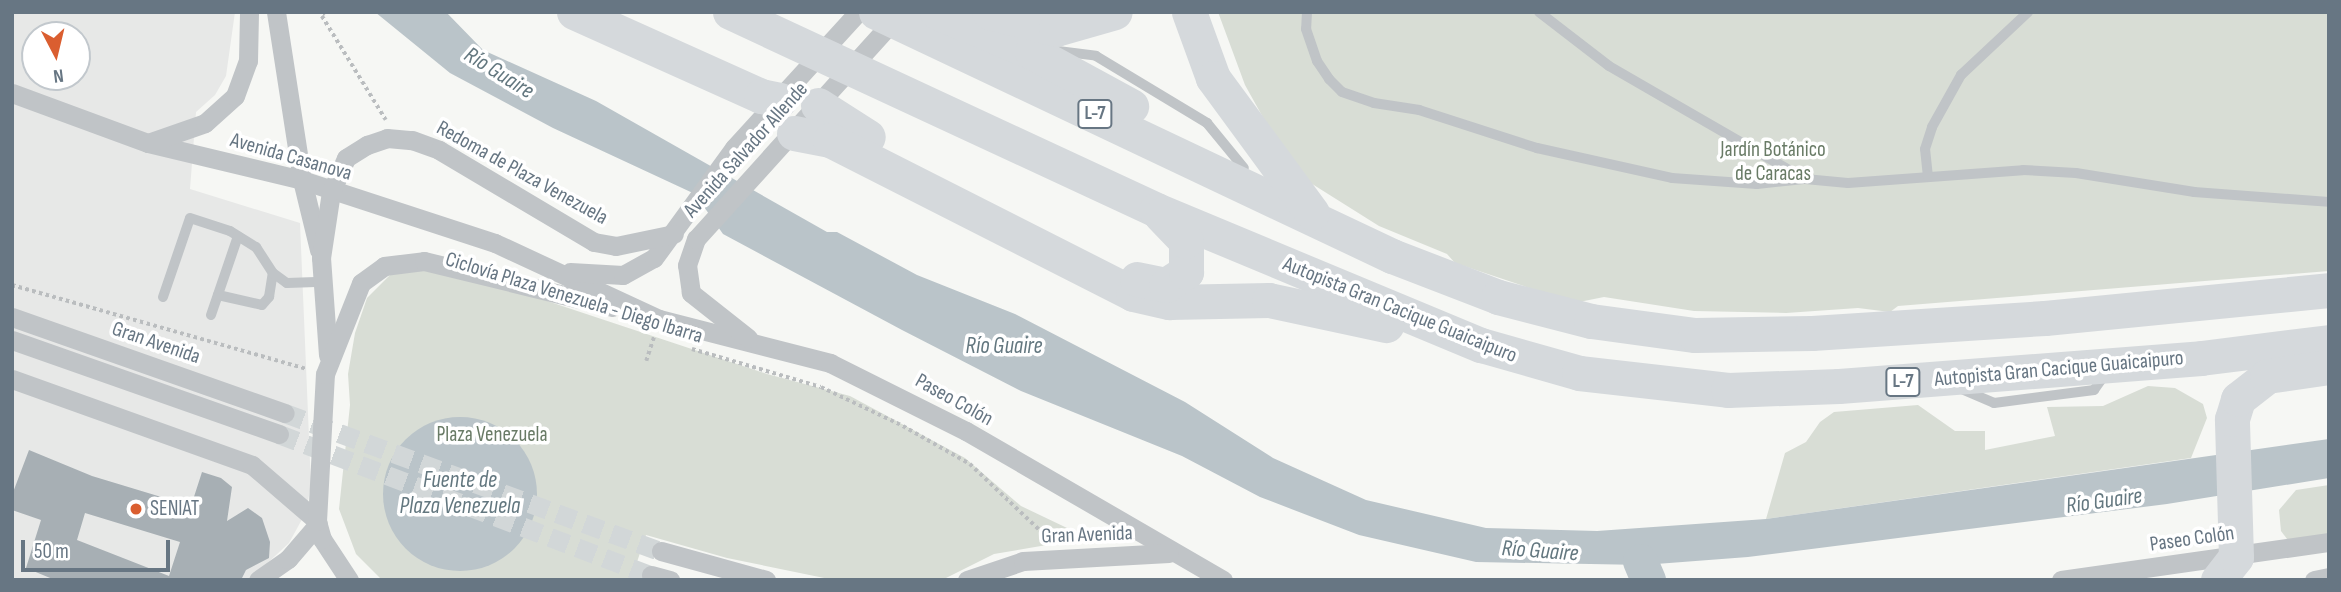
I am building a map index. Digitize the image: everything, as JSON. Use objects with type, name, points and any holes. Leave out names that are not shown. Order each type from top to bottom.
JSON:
[{"type":"highway","points":[[574,12],[761,96],[804,97],[836,119],[1133,277],[1166,285],[1186,272],[1189,249],[1156,210]]},
{"type":"highway","name":"Autopista Gran Cacique Guaicaipuro","points":[[730,12],[1156,210],[1481,345],[1625,382],[1728,390],[1940,379],[2329,342]]},
{"type":"highway","name":"L-7","points":[[876,12],[1314,216],[1392,256],[1509,301],[1591,320],[1695,335],[1812,333],[2045,318],[2329,290]]},
{"type":"highway","points":[[937,12],[1032,52],[1244,168],[1314,216]]},
{"type":"highway","points":[[989,12],[1056,29],[1115,12]]},
{"type":"highway","points":[[1189,12],[1213,78],[1314,216]]},
{"type":"highway","points":[[1202,12],[1223,74],[1249,129]]},
{"type":"highway","points":[[794,133],[830,140],[1133,294],[1169,302],[1287,302],[1481,345]]},
{"type":"highway","points":[[2230,557],[2232,419],[2238,399],[2255,381],[2329,368]]},
{"type":"street","points":[[148,143],[205,123],[235,96],[248,61],[248,12]]},
{"type":"street","points":[[258,580],[288,559],[317,523],[326,366],[321,258],[302,180],[276,12]]},
{"type":"street","name":"Avenida Salvador Allende","points":[[764,348],[691,293],[687,265],[696,239],[755,171],[794,133],[804,97],[858,12]]},
{"type":"street","name":"Avenida Salvador Allende","points":[[674,234],[734,148],[804,97],[900,12]]},
{"type":"street","name":"Avenida Casanova","points":[[12,93],[148,143],[302,180],[331,192],[495,243],[556,271],[652,327]]},
{"type":"street","points":[[321,258],[331,192],[346,158],[387,138]]},
{"type":"street","name":"Redoma de Plaza Venezuela","points":[[387,138],[412,140],[439,150],[594,242],[616,246],[674,234]]},
{"type":"street","name":"Avenida Casanova","points":[[556,271],[623,275],[654,258],[674,234]]},
{"type":"street","points":[[326,366],[361,283],[384,266],[411,260],[452,265],[652,327]]},
{"type":"street","name":"Gran Avenida","points":[[12,317],[285,413]]},
{"type":"street","name":"Paseo Colón","points":[[652,327],[830,363],[893,392],[1169,553],[1223,580]]},
{"type":"street","points":[[12,340],[279,434]]},
{"type":"street","points":[[12,379],[251,465],[317,523],[349,580]]},
{"type":"street","name":"Paseo Colón","points":[[2061,580],[2329,541]]},
{"type":"street","points":[[661,551],[766,580]]},
{"type":"street","name":"Gran Avenida","points":[[967,580],[1023,561],[1067,556],[1120,558],[1169,553]]},
{"type":"street","points":[[2314,580],[2329,577]]},
{"type":"lane","points":[[1307,12],[1306,29],[1317,61],[1342,92],[1374,103],[1419,110],[1537,148],[1672,178],[1756,184],[1805,179],[1849,183],[2064,172],[2194,192],[2329,202]]},
{"type":"lane","points":[[1539,12],[1609,66],[1805,179]]},
{"type":"lane","points":[[1928,177],[1929,138],[1961,75],[2028,12]]},
{"type":"lane","points":[[163,298],[190,218],[238,236],[257,247],[273,273],[287,283],[323,282]]},
{"type":"lane","points":[[211,315],[238,236]]},
{"type":"lane","points":[[218,295],[262,305],[269,298],[273,273]]},
{"type":"path","points":[[325,12],[322,16],[387,123],[387,138]]},
{"type":"path","points":[[12,285],[326,366]]},
{"type":"path","points":[[646,361],[652,327]]},
{"type":"path","name":"Ciclovía Plaza Venezuela - Diego Ibarra","points":[[684,346],[832,391],[903,426],[970,464],[1067,556]]},
{"type":"shaded area","points":[[12,12],[235,12],[226,76],[215,95],[196,112],[190,189],[300,223],[311,485],[306,512],[289,543],[261,569],[266,580],[12,580]]},
{"type":"green space","name":"Jardín Botánico de Caracas","points":[[1218,12],[2329,12],[2329,271],[1898,306],[1890,312],[1858,308],[1786,313],[1694,311],[1604,297],[1574,303],[1455,263],[1447,254],[1379,226],[1309,182],[1270,130],[1245,85]]},
{"type":"green space","name":"Plaza Venezuela","points":[[413,269],[437,270],[514,290],[767,374],[850,396],[965,458],[1021,506],[1088,538],[994,554],[942,580],[834,580],[727,558],[646,535],[631,580],[382,580],[356,554],[339,509],[350,405],[348,374],[355,333],[367,298],[391,274]]},
{"type":"green space","points":[[2148,386],[2175,388],[2203,404],[2207,418],[2191,458],[1766,519],[1785,453],[1806,442],[1820,422],[1834,412],[1918,405],[1955,431],[1985,431],[1985,450],[2055,436],[2047,407],[2103,406]]},
{"type":"green space","points":[[2329,485],[2329,546],[2290,543],[2281,531],[2279,510],[2296,490]]},
{"type":"water","name":"Río Guaire","points":[[375,12],[446,12],[483,50],[596,101],[827,232],[837,232],[917,275],[1015,314],[1185,402],[1273,458],[1366,500],[1486,528],[1597,531],[1766,519],[2329,439],[2329,478],[2167,504],[1748,557],[1643,565],[1476,562],[1359,535],[1260,497],[1182,456],[1021,391],[902,330],[723,234],[695,194],[553,128],[450,73]]},
{"type":"water","name":"Fuente de Plaza Venezuela","points":[[460,417],[489,423],[514,440],[531,465],[537,494],[531,523],[514,548],[489,565],[460,571],[431,565],[406,548],[389,523],[383,494],[389,465],[406,440],[431,423]]},
{"type":"building","points":[[29,450],[92,476],[191,506],[202,472],[221,478],[232,487],[227,521],[248,508],[262,518],[270,542],[269,558],[246,570],[241,580],[55,580],[26,568],[41,520],[12,510],[12,495]],"holes":[[[85,513],[180,542],[169,576],[77,540]]]},
{"type":"waterway","points":[[1640,561],[1648,580]]},
{"type":"tunnel","points":[[285,413],[661,551]]},
{"type":"tunnel","points":[[279,434],[651,575]]},
{"type":"place","name":"SENIAT","points":[[136,509]]}]
